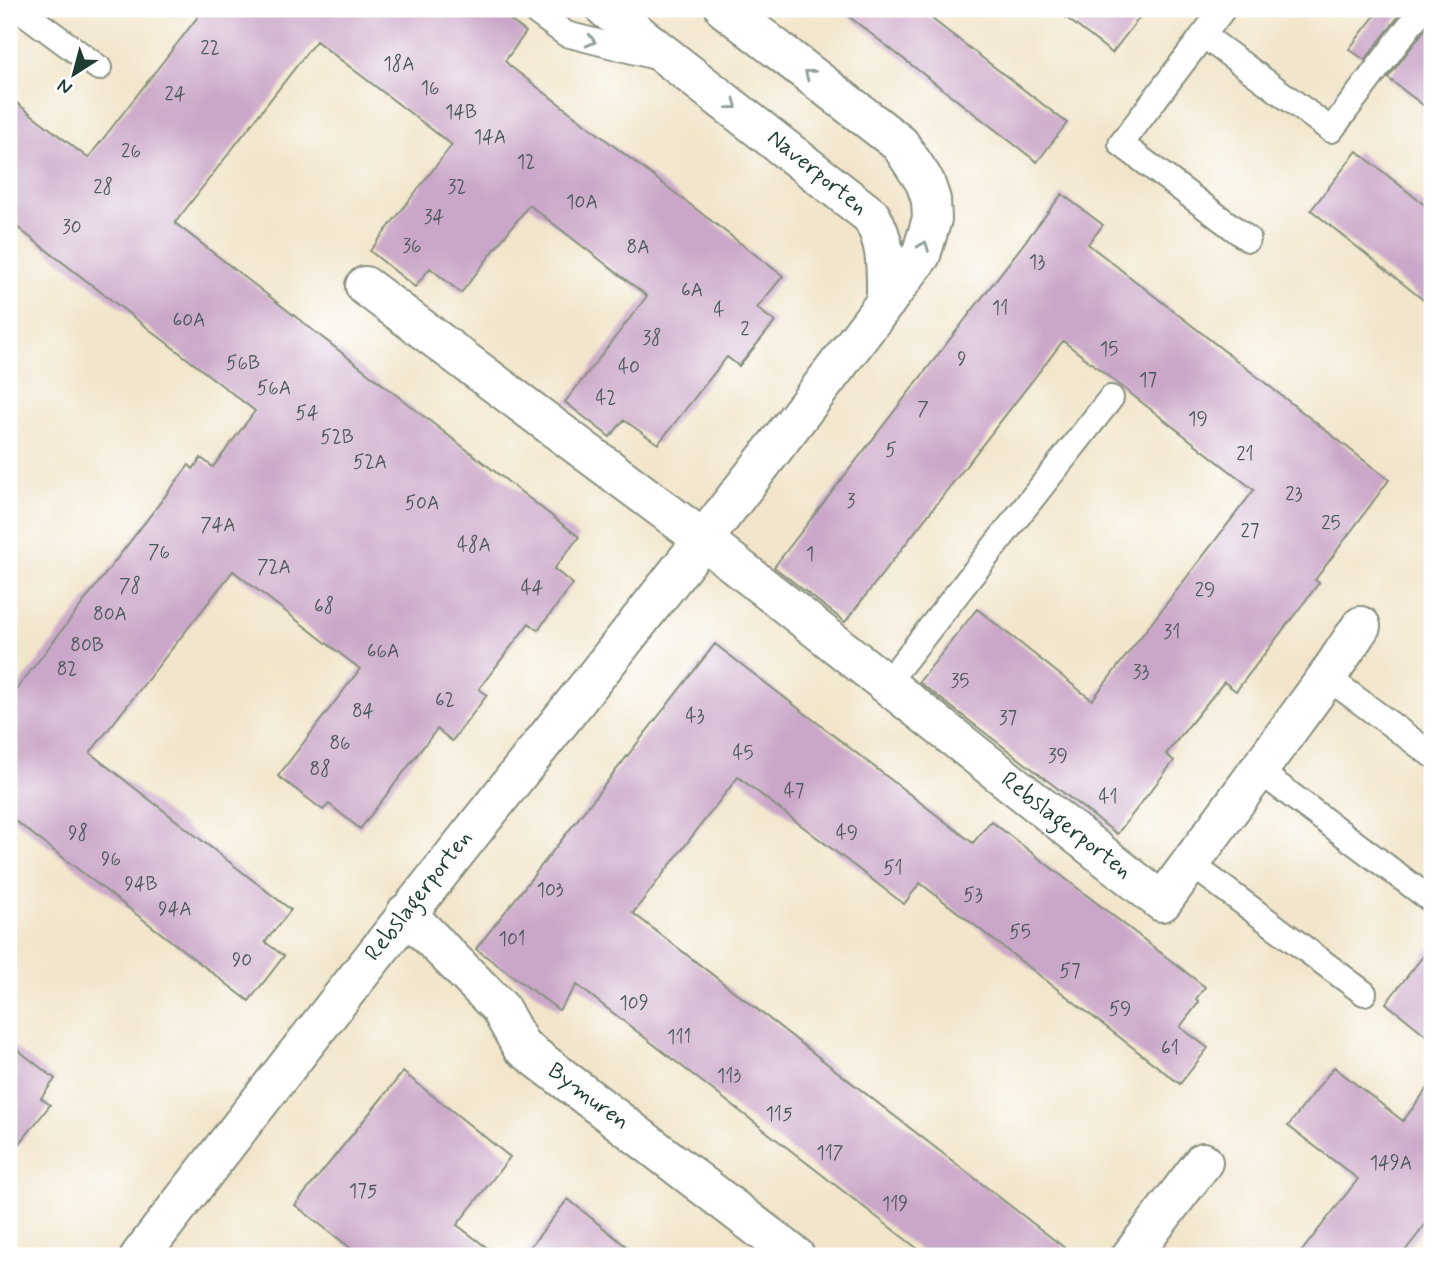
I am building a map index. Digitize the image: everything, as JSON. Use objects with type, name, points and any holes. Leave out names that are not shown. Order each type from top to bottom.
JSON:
[{"type":"street","name":"Naverporten","points":[[606,9],[679,63],[871,216],[881,232],[885,248],[886,302]]},
{"type":"street","points":[[725,9],[900,144],[925,182],[931,200],[928,238],[922,255],[886,302]]},
{"type":"street","name":"Rebslagerporten","points":[[365,286],[704,540],[1162,902],[1327,677],[1361,626]]},
{"type":"street","name":"Rebslagerporten","points":[[140,1256],[406,913],[704,540],[886,302]]},
{"type":"street","name":"Bymuren","points":[[406,913],[500,1008],[522,1046],[795,1256]]},
{"type":"street","points":[[1131,1256],[1203,1162]]},
{"type":"lane","points":[[19,9],[99,68]]},
{"type":"lane","points":[[532,9],[566,34],[679,63]]},
{"type":"lane","points":[[1223,9],[1121,144],[1248,239]]},
{"type":"lane","points":[[1203,35],[1331,130],[1422,9]]},
{"type":"lane","points":[[886,684],[1111,398]]},
{"type":"lane","points":[[1327,677],[1432,755]]},
{"type":"lane","points":[[1259,771],[1431,900]]},
{"type":"lane","points":[[1190,863],[1364,993]]},
{"type":"building","points":[[204,9],[495,9],[526,32],[505,61],[510,66],[783,276],[757,308],[775,322],[739,366],[727,357],[658,444],[624,420],[610,437],[565,402],[647,296],[529,205],[461,293],[430,268],[415,287],[370,251],[452,145],[316,41],[175,223],[579,537],[554,569],[573,584],[538,630],[529,623],[479,689],[487,695],[452,741],[437,729],[360,829],[329,804],[323,810],[278,776],[360,669],[233,571],[90,753],[291,910],[265,942],[284,956],[249,1001],[9,816],[9,699],[189,465],[193,469],[201,458],[213,467],[255,411],[9,221],[9,97],[88,158]]},
{"type":"building","points":[[839,9],[919,9],[1067,123],[1037,162]]},
{"type":"building","points":[[1055,9],[1146,9],[1112,53]]},
{"type":"building","points":[[1380,9],[1404,9],[1365,60],[1349,49]]},
{"type":"building","points":[[1432,20],[1432,112],[1388,78]]},
{"type":"building","points":[[1357,151],[1432,211],[1432,307],[1311,210]]},
{"type":"building","points":[[1062,194],[1103,225],[1088,244],[1389,480],[1315,580],[1319,583],[1236,691],[1224,682],[1166,754],[1174,761],[1117,834],[919,682],[977,609],[1092,700],[1254,490],[1063,341],[845,622],[774,567]]},
{"type":"building","points":[[715,644],[973,843],[991,821],[1205,987],[1196,999],[1199,1002],[1180,1027],[1208,1048],[1180,1084],[920,883],[904,904],[738,777],[633,913],[1075,1256],[927,1256],[577,985],[559,1010],[476,949]]},
{"type":"building","points":[[1432,945],[1432,1040],[1386,1003]]},
{"type":"building","points":[[9,1043],[55,1079],[41,1098],[50,1105],[9,1157]]},
{"type":"building","points":[[1334,1067],[1403,1121],[1432,1082],[1432,1216],[1401,1256],[1298,1256],[1358,1179],[1288,1126]]},
{"type":"building","points":[[403,1072],[510,1157],[457,1225],[498,1256],[361,1256],[295,1205]]},
{"type":"building","points":[[568,1199],[638,1256],[523,1256]]}]
